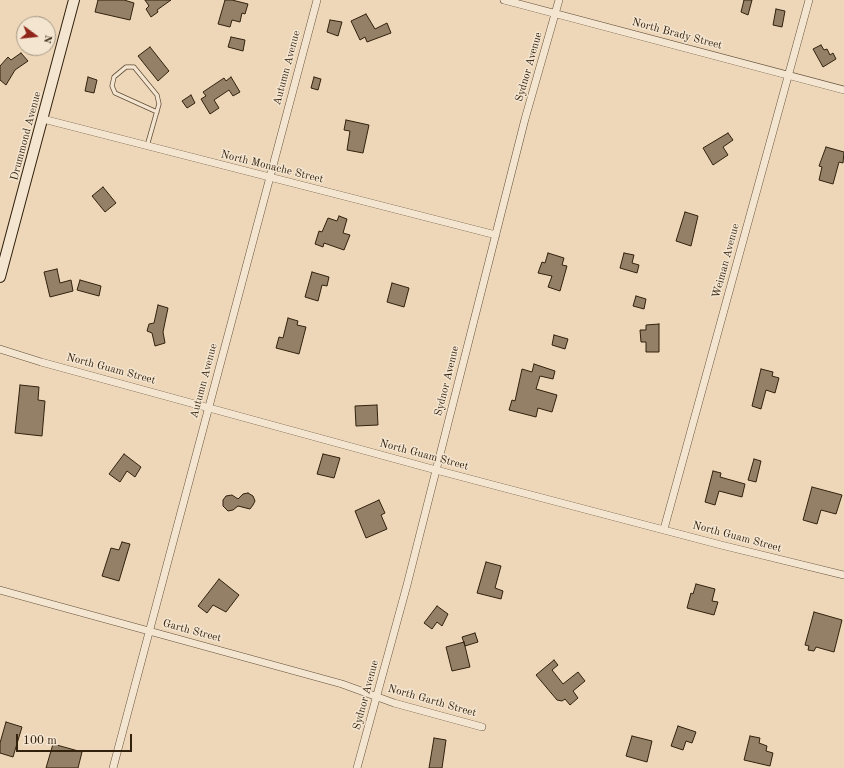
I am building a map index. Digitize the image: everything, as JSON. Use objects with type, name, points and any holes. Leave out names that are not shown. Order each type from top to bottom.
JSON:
[{"type":"street","name":"Drummond Avenue","points":[[0,277],[74,0]]},
{"type":"street","name":"Autumn Avenue","points":[[113,768],[316,0]]},
{"type":"street","name":"North Brady Street","points":[[504,0],[844,90]]},
{"type":"street","name":"Sydnor Avenue","points":[[357,768],[436,470],[525,119],[559,0]]},
{"type":"street","name":"Weiman Avenue","points":[[664,529],[809,0]]},
{"type":"street","name":"North Monache Street","points":[[43,118],[269,178],[496,235]]},
{"type":"street","name":"North Guam Street","points":[[0,349],[41,362],[436,470],[721,545],[844,575]]},
{"type":"street","name":"Garth Street","points":[[0,590],[342,684],[377,696]]},
{"type":"street","name":"North Garth Street","points":[[377,696],[394,703],[482,727]]},
{"type":"lane","points":[[147,146],[157,112],[159,104],[157,95],[134,67],[126,67],[114,77],[112,86],[115,93],[157,112]]},
{"type":"building","points":[[98,0],[124,0],[134,3],[130,20],[95,12]]},
{"type":"building","points":[[145,0],[171,0],[157,10],[158,12],[151,17],[146,9],[149,6]]},
{"type":"building","points":[[225,0],[248,4],[245,14],[242,13],[240,22],[232,20],[230,27],[218,24]]},
{"type":"building","points":[[744,0],[752,0],[748,15],[741,12]]},
{"type":"building","points":[[776,9],[785,11],[782,27],[773,25]]},
{"type":"building","points":[[366,14],[375,29],[387,23],[391,33],[367,42],[365,37],[360,40],[351,21]]},
{"type":"building","points":[[330,20],[342,22],[338,36],[327,32]]},
{"type":"building","points":[[231,37],[245,40],[243,51],[228,47]]},
{"type":"building","points":[[821,45],[824,50],[827,49],[830,55],[833,53],[836,59],[823,67],[813,49]]},
{"type":"building","points":[[150,47],[169,71],[158,81],[138,56]]},
{"type":"building","points":[[17,56],[24,56],[28,61],[15,70],[6,85],[0,80],[0,66],[8,57],[11,60]]},
{"type":"building","points":[[88,77],[97,80],[94,93],[85,91]]},
{"type":"building","points":[[231,77],[240,92],[233,96],[229,90],[214,100],[219,108],[210,114],[201,99],[206,96],[203,92],[224,78],[226,81]]},
{"type":"building","points":[[314,77],[321,79],[318,90],[311,88]]},
{"type":"building","points":[[191,95],[195,103],[187,108],[182,101]]},
{"type":"building","points":[[346,120],[369,125],[363,153],[347,150],[350,131],[344,130]]},
{"type":"building","points":[[728,133],[733,140],[723,147],[728,155],[713,165],[703,148]]},
{"type":"building","points":[[826,147],[844,152],[843,163],[839,162],[833,184],[819,180],[822,167],[819,166]]},
{"type":"building","points":[[103,187],[116,203],[105,212],[92,196]]},
{"type":"building","points":[[685,212],[698,216],[691,246],[676,241]]},
{"type":"building","points":[[339,216],[347,219],[343,233],[350,235],[344,250],[324,243],[323,247],[315,244],[319,231],[322,232],[328,218],[337,221]]},
{"type":"building","points":[[548,253],[564,258],[562,265],[567,266],[560,291],[548,287],[552,276],[538,273],[542,262],[545,263]]},
{"type":"building","points":[[624,253],[634,255],[632,263],[639,265],[637,273],[620,268]]},
{"type":"building","points":[[57,269],[60,283],[71,280],[73,291],[50,297],[44,272]]},
{"type":"building","points":[[312,272],[329,277],[327,286],[322,285],[318,301],[305,297]]},
{"type":"building","points":[[80,280],[101,286],[99,296],[77,290]]},
{"type":"building","points":[[392,283],[409,288],[404,307],[387,302]]},
{"type":"building","points":[[636,296],[646,299],[644,309],[633,306]]},
{"type":"building","points":[[158,305],[168,308],[163,332],[165,343],[155,346],[152,333],[147,331],[149,324],[154,323]]},
{"type":"building","points":[[288,318],[298,321],[297,325],[306,327],[299,354],[276,348],[279,337],[283,338]]},
{"type":"building","points":[[659,324],[659,352],[646,352],[646,342],[641,342],[640,330],[646,330],[646,325]]},
{"type":"building","points":[[554,335],[568,339],[565,349],[552,345]]},
{"type":"building","points":[[534,364],[555,371],[553,379],[540,376],[536,389],[557,395],[552,412],[538,408],[536,417],[509,410],[512,400],[515,401],[522,369],[532,372]]},
{"type":"building","points":[[761,369],[773,372],[772,376],[779,378],[775,393],[766,390],[761,409],[752,406]]},
{"type":"building","points":[[20,385],[39,387],[38,400],[45,401],[42,436],[15,433]]},
{"type":"building","points":[[377,405],[378,425],[356,426],[355,406]]},
{"type":"building","points":[[124,454],[141,467],[135,477],[127,471],[120,482],[109,474]]},
{"type":"building","points":[[323,454],[340,458],[334,478],[317,474]]},
{"type":"building","points":[[754,459],[761,461],[756,482],[748,480]]},
{"type":"building","points":[[713,471],[721,473],[720,477],[745,484],[742,497],[719,491],[715,505],[705,502]]},
{"type":"building","points":[[812,487],[842,495],[836,514],[821,510],[817,524],[803,520]]},
{"type":"building","points":[[248,493],[253,496],[255,501],[250,509],[238,506],[233,510],[228,511],[223,506],[223,500],[226,496],[232,495],[238,499],[243,494]]},
{"type":"building","points":[[379,500],[385,513],[381,515],[387,529],[366,538],[355,511]]},
{"type":"building","points":[[122,542],[130,544],[119,581],[102,576],[111,548],[119,550]]},
{"type":"building","points":[[486,562],[501,566],[495,588],[503,591],[501,599],[477,593]]},
{"type":"building","points":[[219,579],[239,595],[226,612],[213,605],[207,613],[198,606]]},
{"type":"building","points":[[696,584],[715,589],[712,601],[718,602],[714,615],[687,608],[691,593],[693,594]]},
{"type":"building","points":[[437,606],[448,614],[442,626],[437,622],[432,629],[424,623]]},
{"type":"building","points":[[814,612],[842,620],[834,652],[816,647],[814,651],[808,650],[809,646],[805,645]]},
{"type":"building","points":[[475,633],[478,642],[465,646],[462,637]]},
{"type":"building","points":[[464,642],[470,667],[452,671],[446,647]]},
{"type":"building","points":[[554,660],[558,665],[552,670],[563,684],[578,672],[585,681],[573,691],[578,698],[570,705],[565,699],[562,701],[557,700],[536,675]]},
{"type":"building","points":[[6,722],[22,727],[13,757],[0,753],[0,743]]},
{"type":"building","points":[[678,726],[696,732],[692,743],[686,741],[683,750],[671,746]]},
{"type":"building","points":[[632,736],[652,741],[647,762],[626,756]]},
{"type":"building","points":[[750,736],[760,738],[759,743],[767,746],[766,751],[773,753],[770,766],[744,760]]},
{"type":"building","points":[[434,738],[446,740],[442,768],[429,768]]},
{"type":"building","points":[[53,744],[82,752],[78,768],[46,768]]}]
